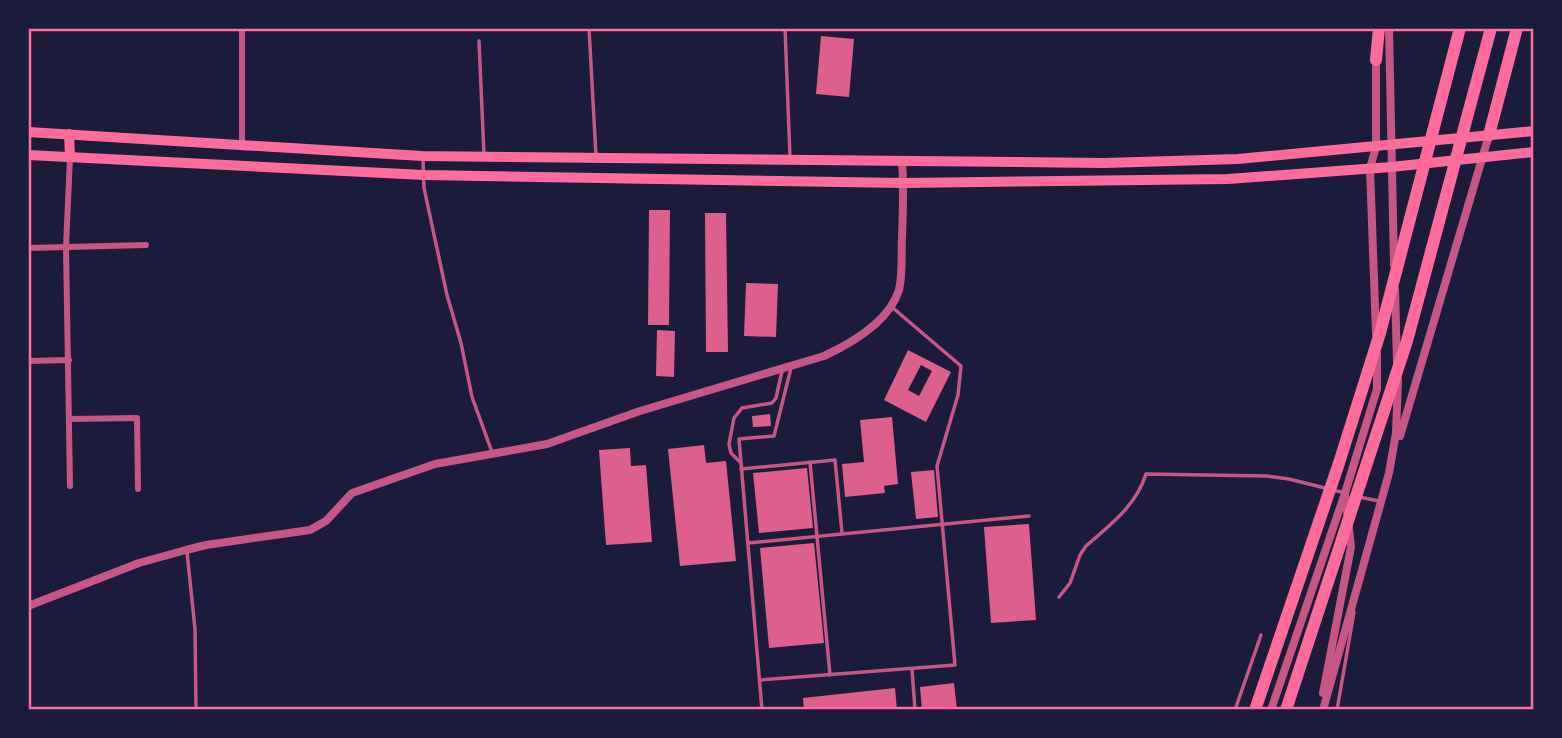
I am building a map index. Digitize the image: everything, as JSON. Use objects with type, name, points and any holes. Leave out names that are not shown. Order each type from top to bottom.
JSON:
[{"type":"highway","points":[[1376,60],[1377,28]]},
{"type":"highway","points":[[1255,710],[1339,463],[1380,332],[1460,28]]},
{"type":"highway","points":[[1286,710],[1407,341],[1491,28]]},
{"type":"highway","points":[[1489,135],[1517,28]]},
{"type":"main road","points":[[28,132],[422,156],[1104,163],[1238,159],[1534,131]]},
{"type":"main road","points":[[69,134],[70,157]]},
{"type":"main road","points":[[28,155],[424,175],[904,183],[1228,179],[1391,167],[1534,152]]},
{"type":"street","points":[[242,28],[242,145]]},
{"type":"street","points":[[1389,28],[1398,405],[1389,473]]},
{"type":"street","points":[[1271,710],[1345,493],[1377,389],[1370,168],[1376,147],[1376,60]]},
{"type":"street","points":[[1322,710],[1489,135]]},
{"type":"street","points":[[70,157],[66,247],[70,486]]},
{"type":"street","points":[[28,606],[139,563],[186,550],[310,530],[326,521],[352,493],[368,486],[435,464],[547,444],[640,411],[824,356],[844,347],[877,323],[891,306],[899,289],[904,183],[902,161]]},
{"type":"street","points":[[28,247],[146,245]]},
{"type":"street","points":[[28,361],[69,360]]},
{"type":"street","points":[[70,419],[137,418],[138,489]]},
{"type":"street","points":[[1322,710],[1351,547],[1345,493]]},
{"type":"lane","points":[[589,28],[596,156]]},
{"type":"lane","points":[[785,28],[790,159]]},
{"type":"lane","points":[[479,41],[484,157]]},
{"type":"lane","points":[[422,156],[429,211],[447,295],[461,343],[472,397],[492,452]]},
{"type":"lane","points":[[760,680],[955,665],[937,466],[958,396],[961,366],[891,306]]},
{"type":"lane","points":[[741,466],[731,453],[729,444],[734,418],[742,408],[772,404],[787,366]]},
{"type":"lane","points":[[762,710],[739,439],[774,436],[787,366]]},
{"type":"lane","points":[[741,466],[835,460],[842,533]]},
{"type":"lane","points":[[810,462],[830,675]]},
{"type":"lane","points":[[1059,597],[1070,583],[1086,546],[1132,504],[1146,474],[1289,479],[1381,502]]},
{"type":"lane","points":[[748,543],[1030,516]]},
{"type":"lane","points":[[186,550],[195,629],[196,710]]},
{"type":"lane","points":[[1336,710],[1359,585]]},
{"type":"lane","points":[[1234,710],[1261,635]]},
{"type":"lane","points":[[912,669],[915,710]]},
{"type":"building","points":[[821,36],[854,39],[849,97],[816,94]]},
{"type":"building","points":[[649,210],[670,210],[669,325],[648,325]]},
{"type":"building","points":[[705,213],[726,213],[728,352],[706,352]]},
{"type":"building","points":[[746,283],[778,284],[776,337],[744,336]]},
{"type":"building","points":[[657,330],[675,331],[674,377],[656,376]]},
{"type":"building","points":[[908,350],[951,372],[926,422],[884,400]],"holes":[[[921,365],[932,371],[919,396],[908,390]]]},
{"type":"building","points":[[770,414],[771,426],[753,427],[752,416]]},
{"type":"building","points":[[892,417],[898,484],[884,486],[885,493],[845,497],[842,464],[864,462],[860,420]]},
{"type":"building","points":[[704,445],[706,463],[726,461],[736,561],[680,566],[668,449]]},
{"type":"building","points":[[630,448],[631,466],[646,465],[652,542],[606,545],[599,450]]},
{"type":"building","points":[[807,468],[813,528],[759,533],[753,473]]},
{"type":"building","points":[[934,470],[938,517],[916,519],[911,472]]},
{"type":"building","points":[[1029,524],[1036,620],[991,623],[984,527]]},
{"type":"building","points":[[814,543],[824,643],[769,648],[760,548]]},
{"type":"building","points":[[954,683],[957,710],[922,710],[920,687]]},
{"type":"building","points":[[895,688],[897,710],[804,710],[803,698]]}]
